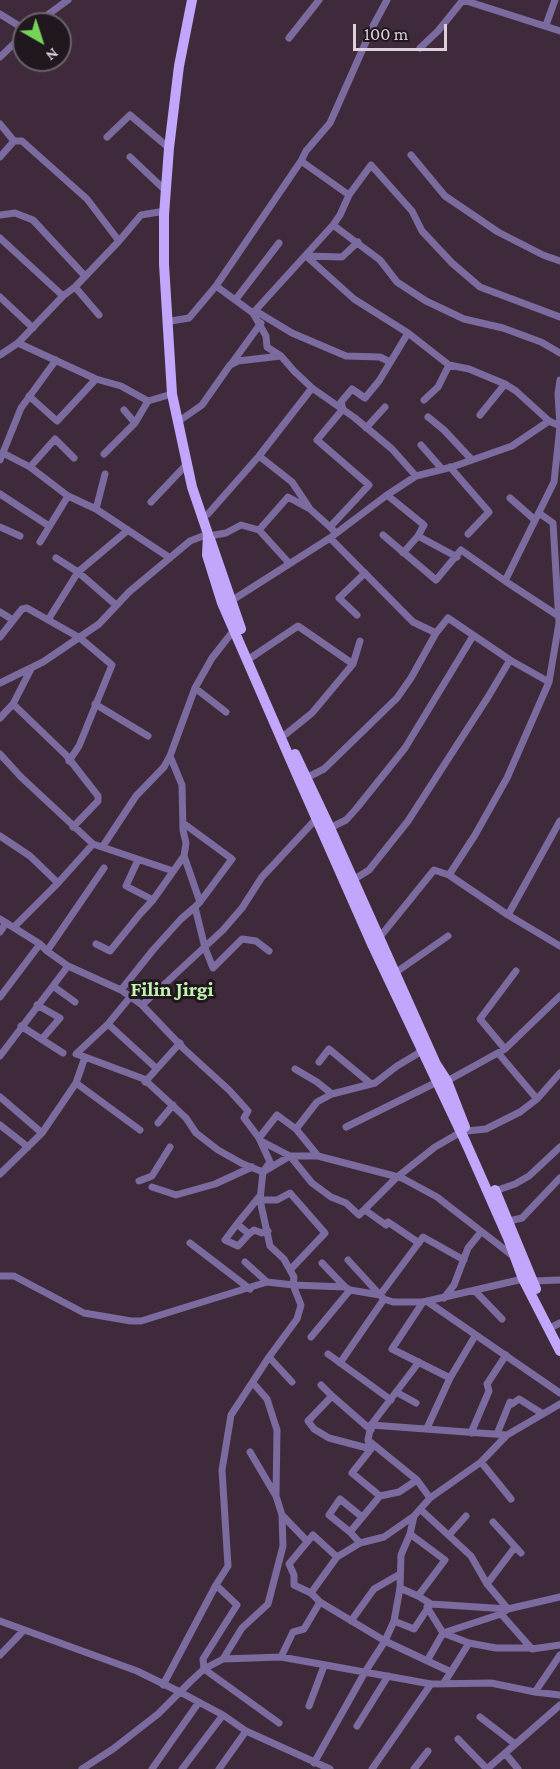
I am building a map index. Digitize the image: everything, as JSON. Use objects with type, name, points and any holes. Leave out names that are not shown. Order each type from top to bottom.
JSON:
[{"type":"main road","points":[[194,0],[179,66],[169,148],[164,264],[172,394],[186,465],[208,535],[252,657],[395,973],[422,1052],[442,1082]]},
{"type":"main road","points":[[194,0],[169,191],[168,283],[174,365],[187,452],[195,487],[208,514],[207,555],[222,603],[317,818],[414,1025],[436,1064],[513,1256],[557,1325],[560,1338]]},
{"type":"main road","points":[[464,1132],[509,1221],[528,1280],[560,1351]]},
{"type":"street","points":[[52,12],[68,0]]},
{"type":"street","points":[[289,38],[319,0]]},
{"type":"street","points":[[171,321],[189,318],[216,286],[306,151],[330,123],[387,0]]},
{"type":"street","points":[[420,48],[463,0],[560,31]]},
{"type":"street","points":[[546,25],[555,0]]},
{"type":"street","points":[[0,57],[12,46]]},
{"type":"street","points":[[107,137],[130,115],[169,148]]},
{"type":"street","points":[[0,124],[15,141]]},
{"type":"street","points":[[0,157],[15,141],[22,141],[87,199],[119,241]]},
{"type":"street","points":[[411,155],[445,196],[498,232],[560,261]]},
{"type":"street","points":[[130,157],[166,191]]},
{"type":"street","points":[[301,161],[349,195]]},
{"type":"street","points":[[253,313],[333,225],[349,195],[370,165],[412,211],[422,231],[480,287],[560,317]]},
{"type":"street","points":[[0,355],[18,343],[63,296],[75,287],[141,215],[165,211]]},
{"type":"street","points":[[0,215],[15,213],[33,220],[84,275]]},
{"type":"street","points":[[333,225],[380,260],[397,282],[426,301],[464,319],[503,328],[541,342],[560,353]]},
{"type":"street","points":[[0,238],[31,264],[63,296]]},
{"type":"street","points":[[306,256],[342,257],[357,242]]},
{"type":"street","points":[[236,299],[279,243]]},
{"type":"street","points":[[306,256],[354,299],[408,333],[449,365],[469,369],[505,384],[549,421],[560,426]]},
{"type":"street","points":[[216,286],[253,313],[261,323],[267,347],[281,356],[312,388],[343,409],[392,449],[416,476]]},
{"type":"street","points":[[75,287],[99,315]]},
{"type":"street","points":[[0,297],[33,328]]},
{"type":"street","points":[[253,313],[259,313],[292,333],[346,356],[380,357],[390,362]]},
{"type":"street","points":[[182,419],[202,405],[261,323]]},
{"type":"street","points":[[343,409],[341,402],[352,389],[365,398],[380,381],[408,333]]},
{"type":"street","points":[[18,343],[96,379],[121,386],[148,401]]},
{"type":"street","points":[[230,365],[248,359],[281,356]]},
{"type":"street","points":[[56,360],[21,408],[2,457],[30,467],[68,496],[96,509],[170,558]]},
{"type":"street","points":[[424,400],[438,387],[449,365]]},
{"type":"street","points":[[29,396],[57,421],[96,379]]},
{"type":"street","points":[[505,581],[554,482],[560,426],[558,394],[560,380]]},
{"type":"street","points":[[480,414],[505,384]]},
{"type":"street","points":[[208,514],[259,456],[312,388]]},
{"type":"street","points":[[104,454],[135,423],[148,401],[172,394]]},
{"type":"street","points":[[366,428],[386,407]]},
{"type":"street","points":[[332,533],[369,485],[317,440],[343,409]]},
{"type":"street","points":[[124,410],[135,423]]},
{"type":"street","points":[[428,417],[444,430],[472,460]]},
{"type":"street","points":[[231,601],[416,476],[512,446],[549,421]]},
{"type":"street","points":[[30,467],[55,439],[74,458]]},
{"type":"street","points":[[421,445],[489,512],[468,534]]},
{"type":"street","points":[[259,456],[292,482],[310,509],[364,573],[413,622],[436,633]]},
{"type":"street","points":[[151,502],[186,465]]},
{"type":"street","points":[[96,509],[105,474]]},
{"type":"street","points":[[0,494],[49,526]]},
{"type":"street","points":[[387,495],[424,525],[418,536],[403,553]]},
{"type":"street","points":[[40,542],[68,496]]},
{"type":"street","points":[[259,530],[288,497],[310,509]]},
{"type":"street","points":[[449,875],[507,778],[549,682],[559,621],[553,524],[510,498]]},
{"type":"street","points":[[0,683],[31,669],[99,624],[129,592],[190,542],[241,525],[259,530],[289,563]]},
{"type":"street","points":[[0,527],[20,536]]},
{"type":"street","points":[[48,620],[78,572],[128,530]]},
{"type":"street","points":[[383,535],[436,580],[461,550],[559,621]]},
{"type":"street","points":[[418,536],[457,557]]},
{"type":"street","points":[[56,558],[78,572],[116,605]]},
{"type":"street","points":[[357,615],[339,598],[364,573]]},
{"type":"street","points":[[0,637],[24,607],[80,638],[112,665],[79,746],[69,761]]},
{"type":"street","points":[[0,612],[13,620]]},
{"type":"street","points":[[306,778],[324,769],[397,698],[436,633],[448,618],[510,660],[549,682]]},
{"type":"street","points":[[252,657],[298,626],[353,664]]},
{"type":"street","points":[[103,846],[136,796],[164,767],[195,688],[212,658],[234,630]]},
{"type":"street","points":[[330,828],[346,820],[405,748],[473,636]]},
{"type":"street","points":[[285,734],[312,713],[353,664],[360,641]]},
{"type":"street","points":[[353,880],[369,870],[408,821],[510,660]]},
{"type":"street","points":[[0,718],[13,704],[31,669]]},
{"type":"street","points":[[195,688],[226,711]]},
{"type":"street","points":[[13,704],[69,761],[99,799],[74,827]]},
{"type":"street","points":[[95,704],[148,736]]},
{"type":"street","points":[[0,754],[21,777],[93,844],[173,871]]},
{"type":"street","points":[[170,756],[182,785],[183,830],[186,843],[184,856],[198,904],[205,948],[213,968],[242,939],[256,941],[269,951]]},
{"type":"street","points":[[142,1005],[205,948],[242,908],[262,877],[317,818]]},
{"type":"street","points":[[508,915],[560,821]]},
{"type":"street","points":[[121,990],[153,950],[198,904],[232,859],[183,823]]},
{"type":"street","points":[[0,836],[30,856],[58,883]]},
{"type":"street","points":[[14,927],[93,844]]},
{"type":"street","points":[[96,944],[110,951],[153,900],[184,856]]},
{"type":"street","points":[[138,860],[126,886],[153,900]]},
{"type":"street","points":[[47,951],[104,868]]},
{"type":"street","points":[[379,938],[434,870],[449,875],[508,915],[560,946]]},
{"type":"street","points":[[0,932],[3,921],[40,944],[68,966],[131,996],[248,1111],[244,1118],[260,1139],[270,1162],[263,1172],[259,1198],[270,1246],[284,1259],[294,1277],[293,1285],[301,1305],[297,1319],[231,1415],[222,1470],[228,1566],[163,1685]]},
{"type":"street","points":[[395,973],[448,936]]},
{"type":"street","points":[[0,997],[40,944]]},
{"type":"street","points":[[0,1056],[68,966]]},
{"type":"street","points":[[516,971],[480,1019],[537,1099]]},
{"type":"street","points":[[53,986],[75,1002]]},
{"type":"street","points":[[131,996],[108,1023],[76,1054],[144,1079],[186,1118],[196,1133],[218,1150],[263,1172]]},
{"type":"street","points":[[346,1127],[502,1052],[560,996]]},
{"type":"street","points":[[37,1005],[60,1018],[42,1040]]},
{"type":"street","points":[[108,1023],[156,1068]]},
{"type":"street","points":[[21,1026],[63,1053]]},
{"type":"street","points":[[145,1082],[180,1043]]},
{"type":"street","points":[[319,1062],[329,1049],[370,1083]]},
{"type":"street","points":[[296,1129],[317,1102],[332,1094],[375,1083],[397,1066],[422,1052]]},
{"type":"street","points":[[0,1174],[42,1133],[76,1083],[85,1057]]},
{"type":"street","points":[[295,1070],[317,1082],[332,1094]]},
{"type":"street","points":[[260,1139],[290,1156],[312,1183],[331,1197],[346,1203],[359,1215],[396,1178],[435,1147],[464,1132],[486,1129],[520,1112],[537,1099],[560,1073]]},
{"type":"street","points":[[76,1083],[140,1130]]},
{"type":"street","points":[[0,1097],[42,1133]]},
{"type":"street","points":[[158,1123],[173,1105]]},
{"type":"street","points":[[260,1139],[277,1115],[296,1129],[318,1156]]},
{"type":"street","points":[[0,1125],[28,1147]]},
{"type":"street","points":[[139,1181],[152,1176],[170,1147]]},
{"type":"street","points":[[495,1191],[529,1176],[560,1147]]},
{"type":"street","points":[[263,1172],[290,1156],[318,1156],[402,1178],[437,1197],[513,1256]]},
{"type":"street","points":[[152,1187],[176,1195],[215,1184],[252,1167]]},
{"type":"street","points":[[509,1221],[522,1218],[560,1178]]},
{"type":"street","points":[[259,1198],[277,1200],[290,1193],[325,1233],[290,1270]]},
{"type":"street","points":[[259,1198],[225,1240],[238,1246],[254,1230],[262,1233],[268,1232]]},
{"type":"street","points":[[365,1210],[386,1225],[388,1222],[419,1243]]},
{"type":"street","points":[[237,1224],[249,1234]]},
{"type":"street","points":[[444,1298],[454,1285],[468,1248],[481,1232]]},
{"type":"street","points":[[340,1364],[423,1237],[464,1260]]},
{"type":"street","points":[[190,1243],[250,1289]]},
{"type":"street","points":[[348,1260],[382,1297]]},
{"type":"street","points":[[245,1262],[267,1282]]},
{"type":"street","points":[[322,1263],[348,1289]]},
{"type":"street","points":[[0,1275],[14,1276],[84,1313],[131,1321],[141,1321],[267,1282],[348,1289],[393,1302],[426,1302],[528,1280],[560,1280]]},
{"type":"street","points":[[311,1337],[348,1289]]},
{"type":"street","points":[[475,1291],[502,1319]]},
{"type":"street","points":[[426,1302],[560,1393]]},
{"type":"street","points":[[426,1302],[392,1349],[450,1378]]},
{"type":"street","points":[[427,1428],[450,1378],[475,1336]]},
{"type":"street","points":[[328,1354],[391,1400]]},
{"type":"street","points":[[471,1433],[489,1390],[487,1383],[506,1355]]},
{"type":"street","points":[[269,1357],[292,1382]]},
{"type":"street","points":[[371,1449],[368,1440],[371,1427],[419,1362]]},
{"type":"street","points":[[253,1383],[267,1399],[277,1430],[276,1496]]},
{"type":"street","points":[[321,1385],[371,1427],[427,1428],[507,1435]]},
{"type":"street","points":[[396,1392],[416,1403]]},
{"type":"street","points":[[332,1396],[308,1421],[314,1429],[329,1438],[371,1449]]},
{"type":"street","points":[[497,1434],[510,1402],[512,1404],[519,1399],[543,1414]]},
{"type":"street","points":[[311,1593],[337,1557],[360,1543],[384,1537],[414,1516],[430,1498],[482,1462],[507,1435],[560,1404]]},
{"type":"street","points":[[368,1440],[417,1480],[430,1498]]},
{"type":"street","points":[[371,1449],[352,1473],[380,1496]]},
{"type":"street","points":[[223,1659],[242,1628],[268,1604],[283,1546],[282,1515],[276,1496],[250,1452]]},
{"type":"street","points":[[482,1462],[511,1499]]},
{"type":"street","points":[[350,1532],[380,1496],[399,1492],[417,1480]]},
{"type":"street","points":[[360,1543],[329,1515],[340,1499],[362,1517]]},
{"type":"street","points":[[420,1509],[471,1556],[487,1584],[508,1609]]},
{"type":"street","points":[[282,1515],[307,1541]]},
{"type":"street","points":[[318,1766],[365,1672],[385,1641],[394,1621],[400,1588],[401,1556],[414,1516]]},
{"type":"street","points":[[448,1535],[466,1516]]},
{"type":"street","points":[[487,1584],[518,1550],[493,1522]]},
{"type":"street","points":[[410,1534],[445,1560],[418,1596]]},
{"type":"street","points":[[337,1557],[313,1535],[289,1564],[294,1575],[294,1585],[311,1593],[320,1602],[385,1641],[452,1672]]},
{"type":"street","points":[[351,1621],[374,1589],[399,1574]]},
{"type":"street","points":[[216,1585],[237,1605],[203,1659],[204,1670],[279,1723]]},
{"type":"street","points":[[400,1588],[418,1596],[429,1606],[443,1633],[469,1643],[496,1648],[532,1649],[560,1645]]},
{"type":"street","points":[[429,1606],[508,1609],[560,1597]]},
{"type":"street","points":[[281,1657],[293,1632],[304,1629],[320,1602]]},
{"type":"street","points":[[394,1621],[414,1629],[429,1606]]},
{"type":"street","points":[[427,1661],[443,1633],[501,1614],[508,1609]]},
{"type":"street","points":[[501,1614],[530,1648]]},
{"type":"street","points":[[0,1621],[137,1671],[200,1702],[246,1731],[318,1766],[330,1769]]},
{"type":"street","points":[[0,1655],[23,1630]]},
{"type":"street","points":[[443,1684],[469,1643]]},
{"type":"street","points":[[535,1692],[560,1655]]},
{"type":"street","points":[[81,1769],[113,1749],[158,1714],[204,1670],[223,1659],[281,1657],[431,1684],[491,1683],[560,1695]]},
{"type":"street","points":[[309,1706],[324,1666]]},
{"type":"street","points":[[357,1726],[388,1676]]},
{"type":"street","points":[[372,1769],[431,1684]]},
{"type":"street","points":[[152,1769],[200,1702]]},
{"type":"street","points":[[458,1739],[487,1769],[560,1705]]},
{"type":"street","points":[[182,1769],[223,1715]]},
{"type":"street","points":[[480,1717],[515,1744]]},
{"type":"street","points":[[219,1769],[246,1731]]},
{"type":"street","points":[[414,1769],[428,1751]]},
{"type":"street","points":[[505,1753],[518,1769]]},
{"type":"district","name":"Filin Jirgi","points":[[172,990]]}]
